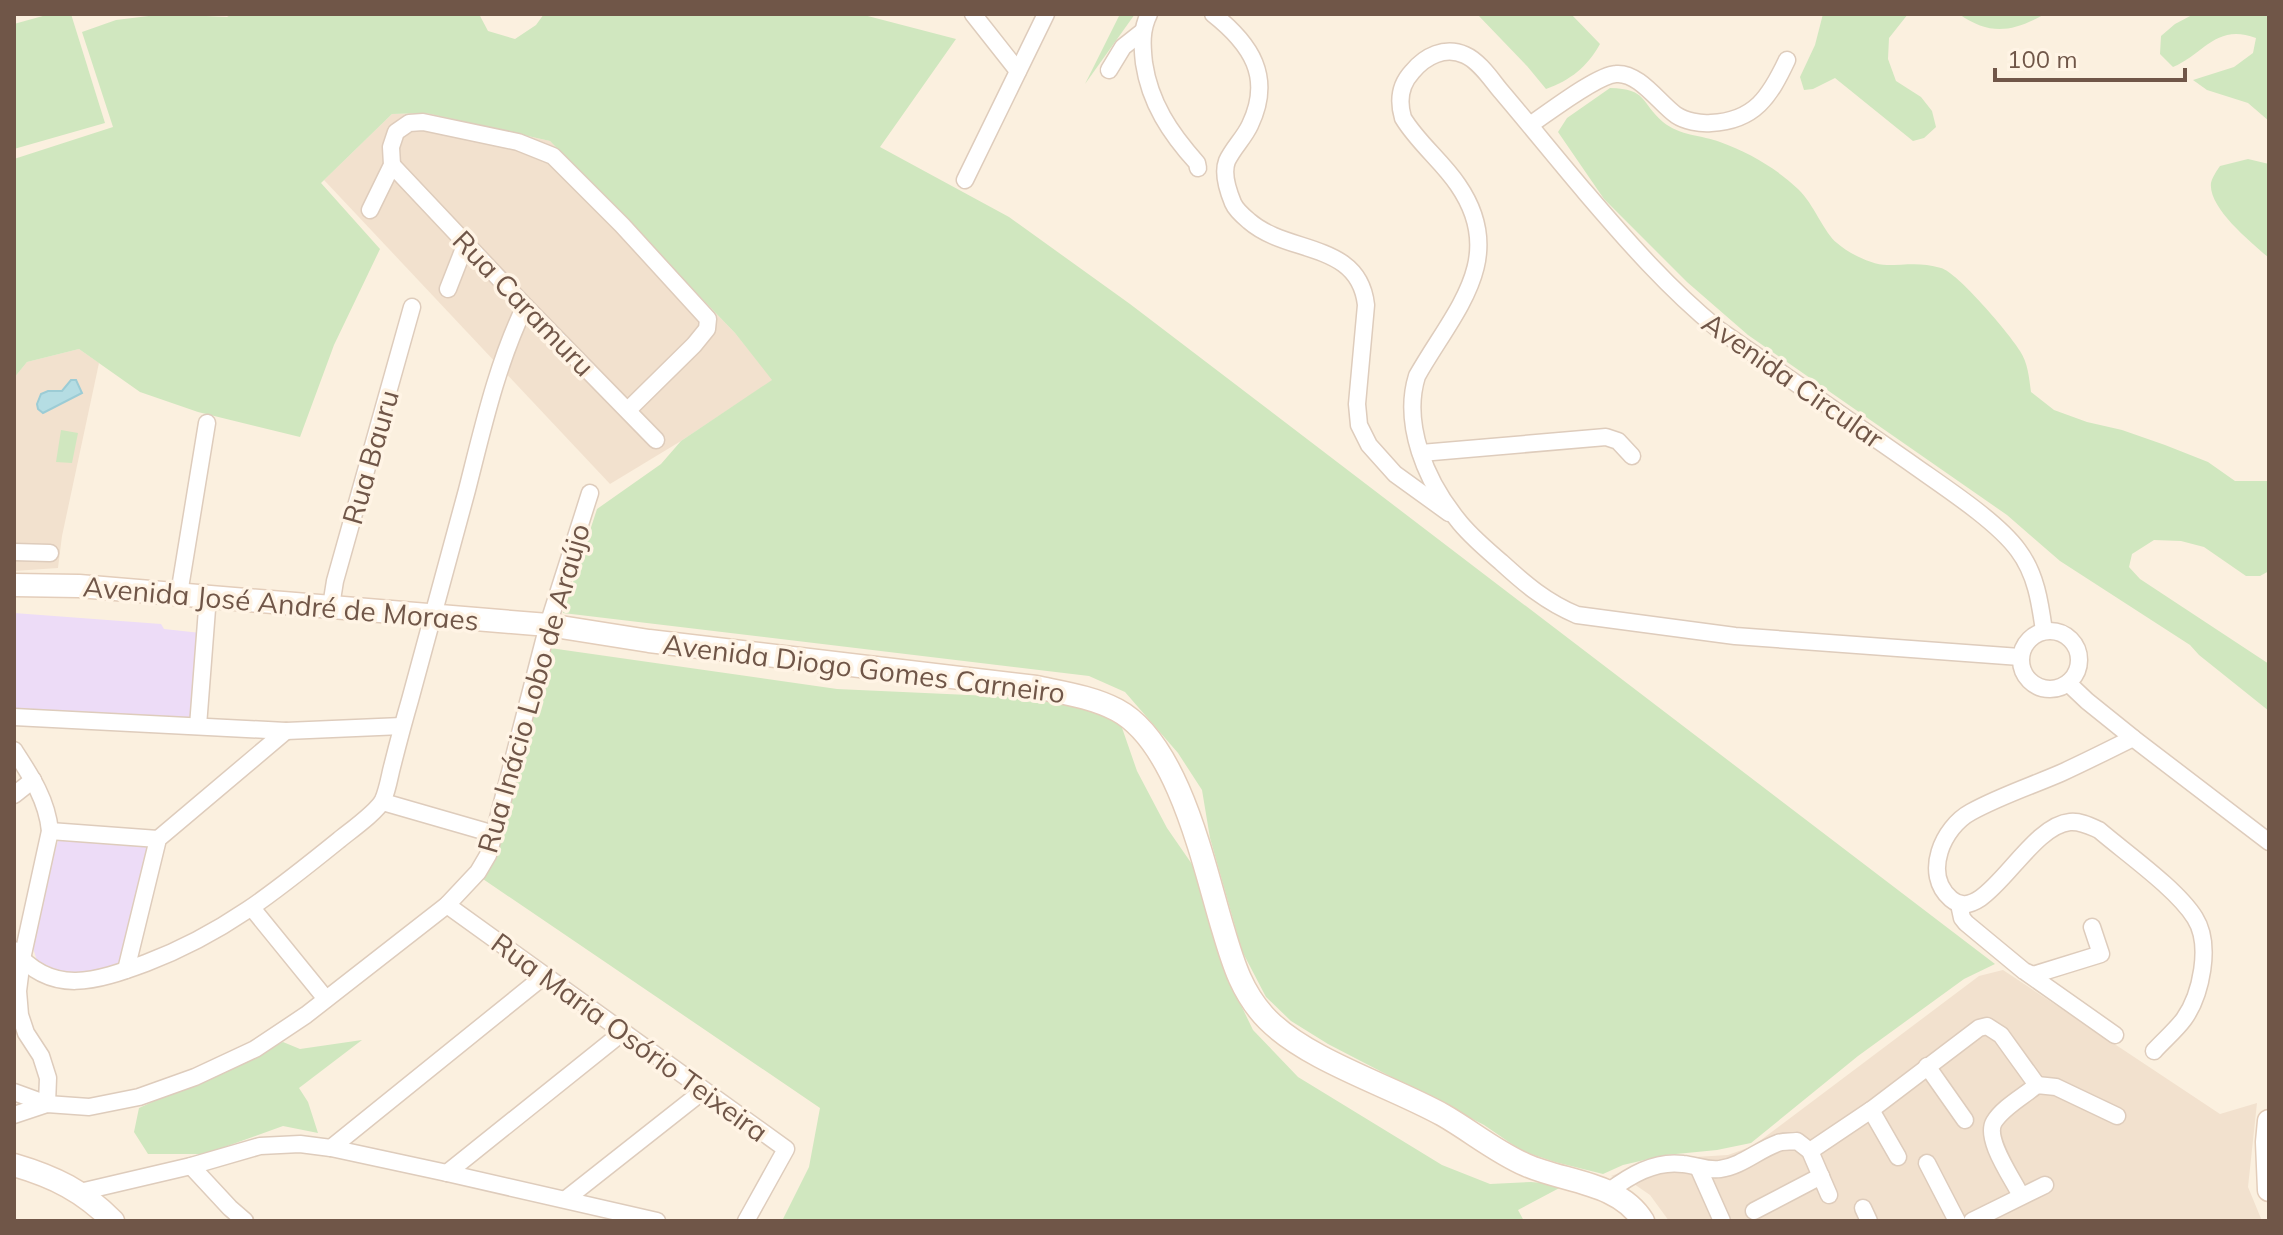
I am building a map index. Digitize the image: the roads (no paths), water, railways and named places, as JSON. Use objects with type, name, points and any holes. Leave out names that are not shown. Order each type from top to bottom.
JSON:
[{"type":"street","points":[[973,14],[1018,71]]},
{"type":"street","points":[[965,180],[1046,14]]},
{"type":"street","points":[[1149,14],[1142,32],[1147,82],[1158,110],[1198,168]]},
{"type":"street","name":"Avenida Circular","points":[[1213,14],[1252,56],[1261,88],[1249,128],[1226,163],[1226,181],[1234,207],[1256,227],[1275,237],[1339,259],[1359,279],[1366,305],[1357,404],[1359,425],[1369,445],[1395,474],[1456,519],[1534,592],[1555,606],[1577,615],[1735,636],[2020,657]]},
{"type":"street","points":[[1109,70],[1123,47],[1142,32]]},
{"type":"street","name":"Avenida Circular","points":[[1456,519],[1421,453],[1412,420],[1412,391],[1417,376],[1474,279],[1480,241],[1467,200],[1458,184],[1403,118],[1400,108],[1402,88],[1408,77],[1428,58],[1447,51],[1464,55],[1490,78],[1624,237],[1695,310],[1936,481],[1997,528],[2017,548],[2032,575],[2044,631]]},
{"type":"street","points":[[1530,125],[1594,83],[1618,73],[1641,84],[1678,117],[1702,124],[1725,122],[1741,117],[1764,101],[1775,87],[1787,60]]},
{"type":"street","points":[[370,210],[392,165],[393,138],[409,123],[423,122],[518,142],[553,156],[622,225],[708,319],[707,329],[694,345],[628,410]]},
{"type":"street","name":"Rua Caramuru","points":[[392,165],[656,440]]},
{"type":"street","points":[[448,289],[466,243]]},
{"type":"street","points":[[18,955],[42,974],[60,981],[75,982],[126,970],[198,942],[282,886],[383,802],[497,373],[525,306]]},
{"type":"street","name":"Rua Bauru","points":[[331,606],[335,581],[412,307]]},
{"type":"street","points":[[179,594],[207,423]]},
{"type":"street","points":[[1421,453],[1606,437],[1618,441],[1632,456]]},
{"type":"street","name":"Rua Inácio Lobo de Araújo","points":[[14,1106],[39,1101],[89,1107],[122,1101],[169,1088],[227,1064],[286,1030],[447,905],[478,872],[488,855],[548,625],[590,493]]},
{"type":"street","points":[[14,552],[50,553]]},
{"type":"street","name":"Avenida José André de Moraes","points":[[14,585],[79,586],[548,625]]},
{"type":"street","points":[[198,726],[208,596]]},
{"type":"street","name":"Avenida Diogo Gomes Carneiro","points":[[548,625],[649,641],[1036,687],[1086,697],[1120,712],[1151,742],[1178,787],[1237,974],[1255,1006],[1271,1023],[1315,1053],[1441,1114],[1512,1158],[1546,1173],[1608,1192],[1629,1204],[1643,1221]]},
{"type":"street","points":[[2044,631],[2063,633],[2077,647],[2079,657],[2075,676],[2060,688],[2050,690],[2040,688],[2025,676],[2021,667],[2020,657],[2028,640],[2044,631]]},
{"type":"street","points":[[2068,683],[2133,738],[2269,842]]},
{"type":"street","points":[[14,717],[286,731],[402,726]]},
{"type":"street","points":[[126,970],[158,839],[286,731]]},
{"type":"street","points":[[2133,738],[2061,773],[1990,801],[1958,820],[1944,838],[1938,871],[1948,896],[1959,904],[1973,904],[1984,897],[2031,844],[2051,828],[2080,822],[2099,830],[2185,905],[2198,922],[2203,970],[2197,995],[2184,1019],[2154,1051]]},
{"type":"street","points":[[14,750],[33,780],[48,814],[50,831],[18,955],[20,1015],[26,1033],[41,1056],[49,1090],[39,1101],[14,1092]]},
{"type":"street","points":[[14,795],[33,780]]},
{"type":"street","points":[[383,802],[494,834]]},
{"type":"street","points":[[50,831],[158,839]]},
{"type":"street","points":[[1959,904],[1966,923],[2027,973],[2115,1035]]},
{"type":"street","name":"Rua Maria Osório Teixeira","points":[[447,905],[786,1149],[746,1221]]},
{"type":"street","points":[[252,908],[326,999]]},
{"type":"street","points":[[2027,973],[2033,975],[2101,954],[2092,927]]},
{"type":"street","points":[[331,1148],[544,976]]},
{"type":"street","points":[[1810,1151],[1871,1110],[1979,1028],[1987,1026],[2001,1035],[2037,1085]]},
{"type":"street","points":[[447,1173],[623,1032]]},
{"type":"street","points":[[1927,1066],[1965,1120]]},
{"type":"street","points":[[2021,1196],[1991,1132],[1994,1121],[2005,1110],[2037,1085],[2056,1087],[2117,1116]]},
{"type":"street","points":[[566,1199],[703,1091]]},
{"type":"street","name":"Rua Inácio Lobo de Araújo","points":[[14,1115],[39,1101]]},
{"type":"street","points":[[1871,1110],[1898,1157]]},
{"type":"street","points":[[2269,1121],[2269,1190]]},
{"type":"street","points":[[1608,1192],[1624,1179],[1659,1165],[1675,1163],[1720,1169],[1739,1164],[1779,1143],[1797,1141],[1810,1151],[1829,1195]]},
{"type":"street","points":[[80,1192],[260,1146],[281,1144],[331,1148],[657,1221]]},
{"type":"street","points":[[1927,1163],[1957,1221]]},
{"type":"street","points":[[14,1165],[80,1192],[113,1221]]},
{"type":"street","points":[[191,1166],[245,1221]]},
{"type":"street","points":[[1698,1167],[1722,1221]]},
{"type":"street","points":[[1754,1211],[1821,1176]]},
{"type":"street","points":[[1972,1221],[2045,1185]]},
{"type":"water","points":[[71,380],[76,380],[82,393],[43,413],[38,409],[41,394],[62,391]]}]
